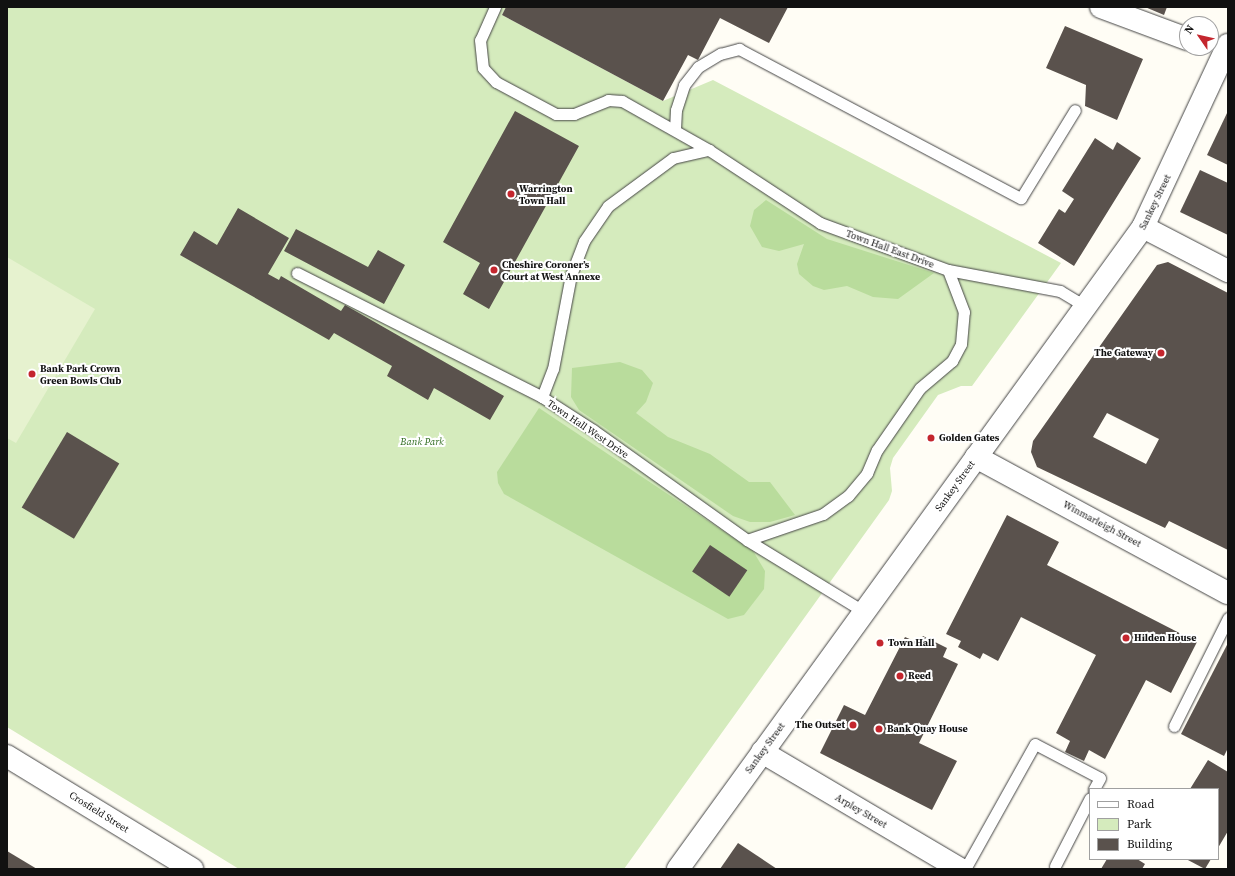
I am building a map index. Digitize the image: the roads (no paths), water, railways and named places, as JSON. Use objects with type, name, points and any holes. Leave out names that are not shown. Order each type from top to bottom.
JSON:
[{"type":"street","points":[[1101,7],[1179,36]]},
{"type":"street","name":"Sankey Street","points":[[678,869],[863,612],[1144,227],[1221,49]]},
{"type":"street","points":[[1144,227],[1228,270]]},
{"type":"street","name":"Winmarleigh Street","points":[[976,457],[1223,590]]},
{"type":"street","name":"Arpley Street","points":[[762,752],[960,869]]},
{"type":"street","name":"Crosfield Street","points":[[7,756],[192,869]]},
{"type":"lane","name":"Town Hall East Drive","points":[[495,7],[480,40],[479,54],[483,68],[496,82],[556,114],[574,114],[608,100],[622,101],[675,129],[820,223],[948,270],[1060,291],[1087,307]]},
{"type":"lane","points":[[675,129],[676,110],[684,85],[698,67],[720,54],[739,49],[1021,198],[1075,110]]},
{"type":"lane","points":[[542,397],[553,369],[571,275],[584,241],[608,206],[673,158],[709,150]]},
{"type":"lane","points":[[747,540],[823,514],[848,496],[867,473],[877,450],[920,388],[952,361],[961,344],[964,312],[948,270]]},
{"type":"lane","name":"Town Hall West Drive","points":[[297,273],[542,397],[593,430],[747,540],[863,612]]},
{"type":"lane","points":[[1174,726],[1228,618]]},
{"type":"lane","points":[[965,869],[1035,744],[1100,778],[1095,788]]},
{"type":"lane","points":[[1055,866],[1089,800]]},
{"type":"place","name":"Warrington Town Hall","points":[[511,194]]},
{"type":"place","name":"Cheshire Coroner’s Court at West Annexe","points":[[494,270]]},
{"type":"place","name":"The Gateway","points":[[1161,353]]},
{"type":"place","name":"Bank Park Crown Green Bowls Club","points":[[32,374]]},
{"type":"place","name":"Golden Gates","points":[[931,438]]},
{"type":"place","name":"Hilden House","points":[[1126,638]]},
{"type":"place","name":"Town Hall","points":[[880,643]]},
{"type":"place","name":"Reed","points":[[900,676]]},
{"type":"place","name":"The Outset","points":[[853,725]]},
{"type":"place","name":"Bank Quay House","points":[[879,729]]},
{"type":"park label","name":"Bank Park","points":[[422,442]]}]
